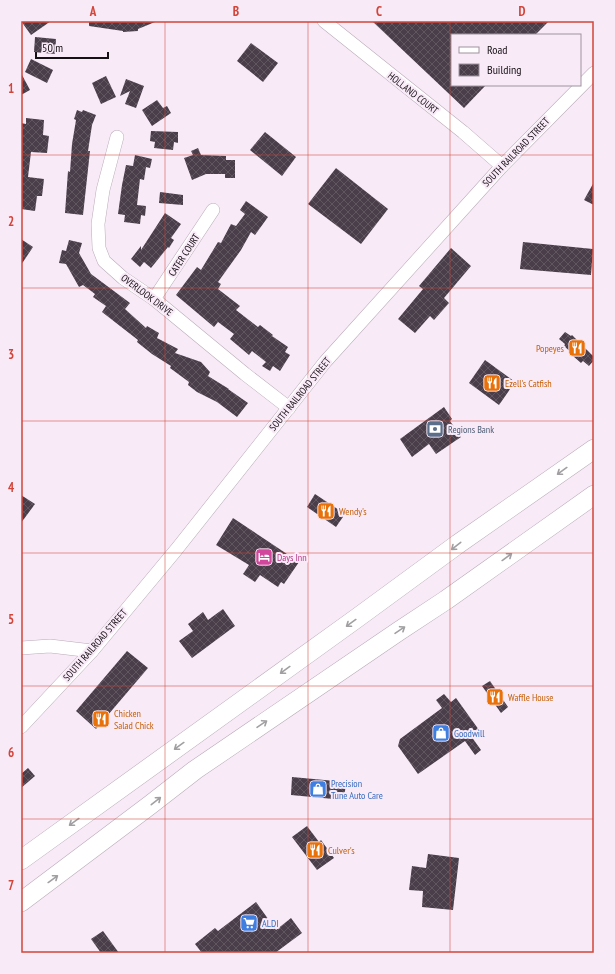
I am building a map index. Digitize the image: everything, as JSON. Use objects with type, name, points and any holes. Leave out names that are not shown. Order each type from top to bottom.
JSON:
[{"type":"highway","points":[[21,860],[458,544],[594,449]]},
{"type":"highway","points":[[21,902],[150,806],[195,770],[446,600],[594,495]]},
{"type":"street","name":"HOLLAND COURT","points":[[324,21],[463,132],[502,166]]},
{"type":"street","name":"SOUTH RAILROAD STREET","points":[[21,727],[92,651],[176,550],[325,362],[502,166],[594,73]]},
{"type":"street","name":"OVERLOOK DRIVE","points":[[117,137],[103,190],[98,224],[99,248],[104,261],[123,278],[154,299],[289,408]]},
{"type":"street","name":"CATER COURT","points":[[154,299],[213,210]]},
{"type":"street","points":[[21,648],[50,646],[92,651]]},
{"type":"building","points":[[21,21],[51,21],[31,35]]},
{"type":"building","points":[[89,21],[155,22],[138,29],[138,31],[123,32],[89,26]]},
{"type":"building","points":[[372,21],[549,21],[536,34],[451,34],[451,86],[485,86],[464,108]]},
{"type":"building","points":[[35,37],[56,39],[55,54],[34,52]]},
{"type":"building","points":[[251,43],[278,63],[263,82],[237,61]]},
{"type":"building","points":[[31,59],[53,70],[47,83],[25,72]]},
{"type":"building","points":[[21,73],[30,90],[21,95]]},
{"type":"building","points":[[106,76],[116,97],[101,104],[92,83]]},
{"type":"building","points":[[126,79],[144,86],[136,108],[125,104],[130,91],[120,96]]},
{"type":"building","points":[[157,100],[163,108],[167,106],[171,113],[152,126],[142,110]]},
{"type":"building","points":[[77,110],[82,112],[83,110],[96,115],[92,125],[88,151],[90,151],[83,215],[65,213],[68,171],[70,172],[72,144],[76,120],[74,119]]},
{"type":"building","points":[[26,118],[44,120],[43,135],[49,136],[47,153],[31,152],[28,177],[44,179],[42,196],[37,196],[35,211],[21,209],[21,123],[26,124]]},
{"type":"building","points":[[151,131],[178,132],[178,143],[174,142],[173,150],[154,148],[155,142],[150,141]]},
{"type":"building","points":[[265,132],[296,157],[282,176],[250,150]]},
{"type":"building","points":[[198,148],[201,155],[226,156],[226,160],[235,160],[235,178],[225,178],[225,174],[206,174],[192,180],[184,158],[193,155],[191,151]]},
{"type":"building","points":[[135,155],[152,159],[150,168],[146,167],[144,180],[140,179],[137,205],[146,206],[145,216],[141,215],[140,224],[124,222],[125,215],[118,214],[126,165],[133,166]]},
{"type":"building","points":[[336,168],[388,209],[361,244],[308,204]]},
{"type":"building","points":[[594,182],[594,205],[584,200]]},
{"type":"building","points":[[160,192],[183,195],[183,205],[159,203]]},
{"type":"building","points":[[246,201],[268,217],[255,235],[251,232],[241,250],[218,282],[221,284],[218,289],[240,306],[236,310],[258,327],[260,325],[273,335],[272,336],[288,347],[285,352],[290,355],[280,371],[273,366],[270,371],[262,366],[266,362],[252,351],[249,355],[230,339],[234,334],[218,322],[214,327],[176,295],[197,267],[201,270],[218,242],[221,243],[231,224],[236,226],[245,214],[240,210]]},
{"type":"building","points":[[165,213],[181,224],[171,238],[174,240],[169,248],[168,247],[151,268],[144,262],[140,267],[131,259],[141,246],[141,250]]},
{"type":"building","points":[[21,239],[33,247],[21,265]]},
{"type":"building","points":[[69,240],[82,243],[79,253],[91,274],[130,303],[125,309],[146,328],[147,326],[159,333],[157,338],[178,349],[175,353],[201,362],[210,372],[208,376],[248,403],[237,417],[217,402],[197,392],[188,385],[189,382],[170,368],[171,366],[152,354],[137,342],[138,340],[102,312],[106,306],[93,297],[95,294],[83,285],[79,287],[66,264],[59,263],[62,250],[66,251]]},
{"type":"building","points":[[523,242],[593,249],[591,275],[520,269]]},
{"type":"building","points":[[451,248],[471,266],[444,298],[449,303],[434,320],[430,316],[415,333],[398,319],[423,289],[419,286]]},
{"type":"building","name":"Popeyes","points":[[565,332],[571,336],[572,335],[594,357],[594,360],[589,366],[583,361],[581,363],[573,356],[573,354],[564,346],[565,344],[559,339]]},
{"type":"building","name":"Ezell's Catfish","points":[[485,360],[515,382],[499,405],[469,383]]},
{"type":"building","name":"Regions Bank","points":[[444,407],[452,419],[450,421],[461,437],[436,454],[429,444],[412,457],[400,439]]},
{"type":"building","name":"Wendy's","points":[[315,494],[345,514],[336,527],[307,507]]},
{"type":"building","points":[[21,495],[35,504],[21,523]]},
{"type":"building","name":"Days Inn","points":[[233,518],[299,562],[284,584],[281,582],[278,587],[260,575],[255,582],[243,574],[249,565],[216,545]]},
{"type":"building","points":[[223,609],[235,626],[192,658],[179,641],[193,631],[188,624],[203,612],[208,620]]},
{"type":"building","points":[[127,651],[148,668],[96,729],[76,711]]},
{"type":"building","name":"Waffle House","points":[[490,681],[508,707],[501,713],[482,686]]},
{"type":"building","name":"Goodwill","points":[[444,694],[451,702],[456,698],[479,730],[471,736],[481,750],[475,755],[465,741],[418,774],[398,746],[400,739],[442,708],[436,700]]},
{"type":"building","points":[[28,768],[35,776],[21,788],[21,774]]},
{"type":"building","name":"Precision Tune Auto Care","points":[[292,777],[346,782],[344,800],[291,795]]},
{"type":"building","name":"Culver's","points":[[307,826],[319,842],[321,840],[334,858],[317,870],[292,837]]},
{"type":"building","points":[[428,854],[459,858],[453,910],[422,907],[423,891],[409,890],[412,866],[426,868]]},
{"type":"building","name":"ALDI","points":[[256,902],[276,930],[291,918],[302,933],[275,953],[202,953],[195,944],[215,928],[218,931]]},
{"type":"building","points":[[103,931],[119,953],[101,953],[91,939]]},
{"type":"place","name":"Popeyes","points":[[577,348]]},
{"type":"place","name":"Ezell's Catfish","points":[[492,383]]},
{"type":"place","name":"Regions Bank","points":[[435,429]]},
{"type":"place","name":"Wendy's","points":[[326,511]]},
{"type":"place","name":"Days Inn","points":[[264,557]]},
{"type":"place","name":"Waffle House","points":[[495,697]]},
{"type":"place","name":"Chicken Salad Chick","points":[[101,719]]},
{"type":"place","name":"Goodwill","points":[[441,733]]},
{"type":"place","name":"Precision Tune Auto Care","points":[[318,789]]},
{"type":"place","name":"Culver's","points":[[315,850]]},
{"type":"place","name":"ALDI","points":[[249,923]]}]
